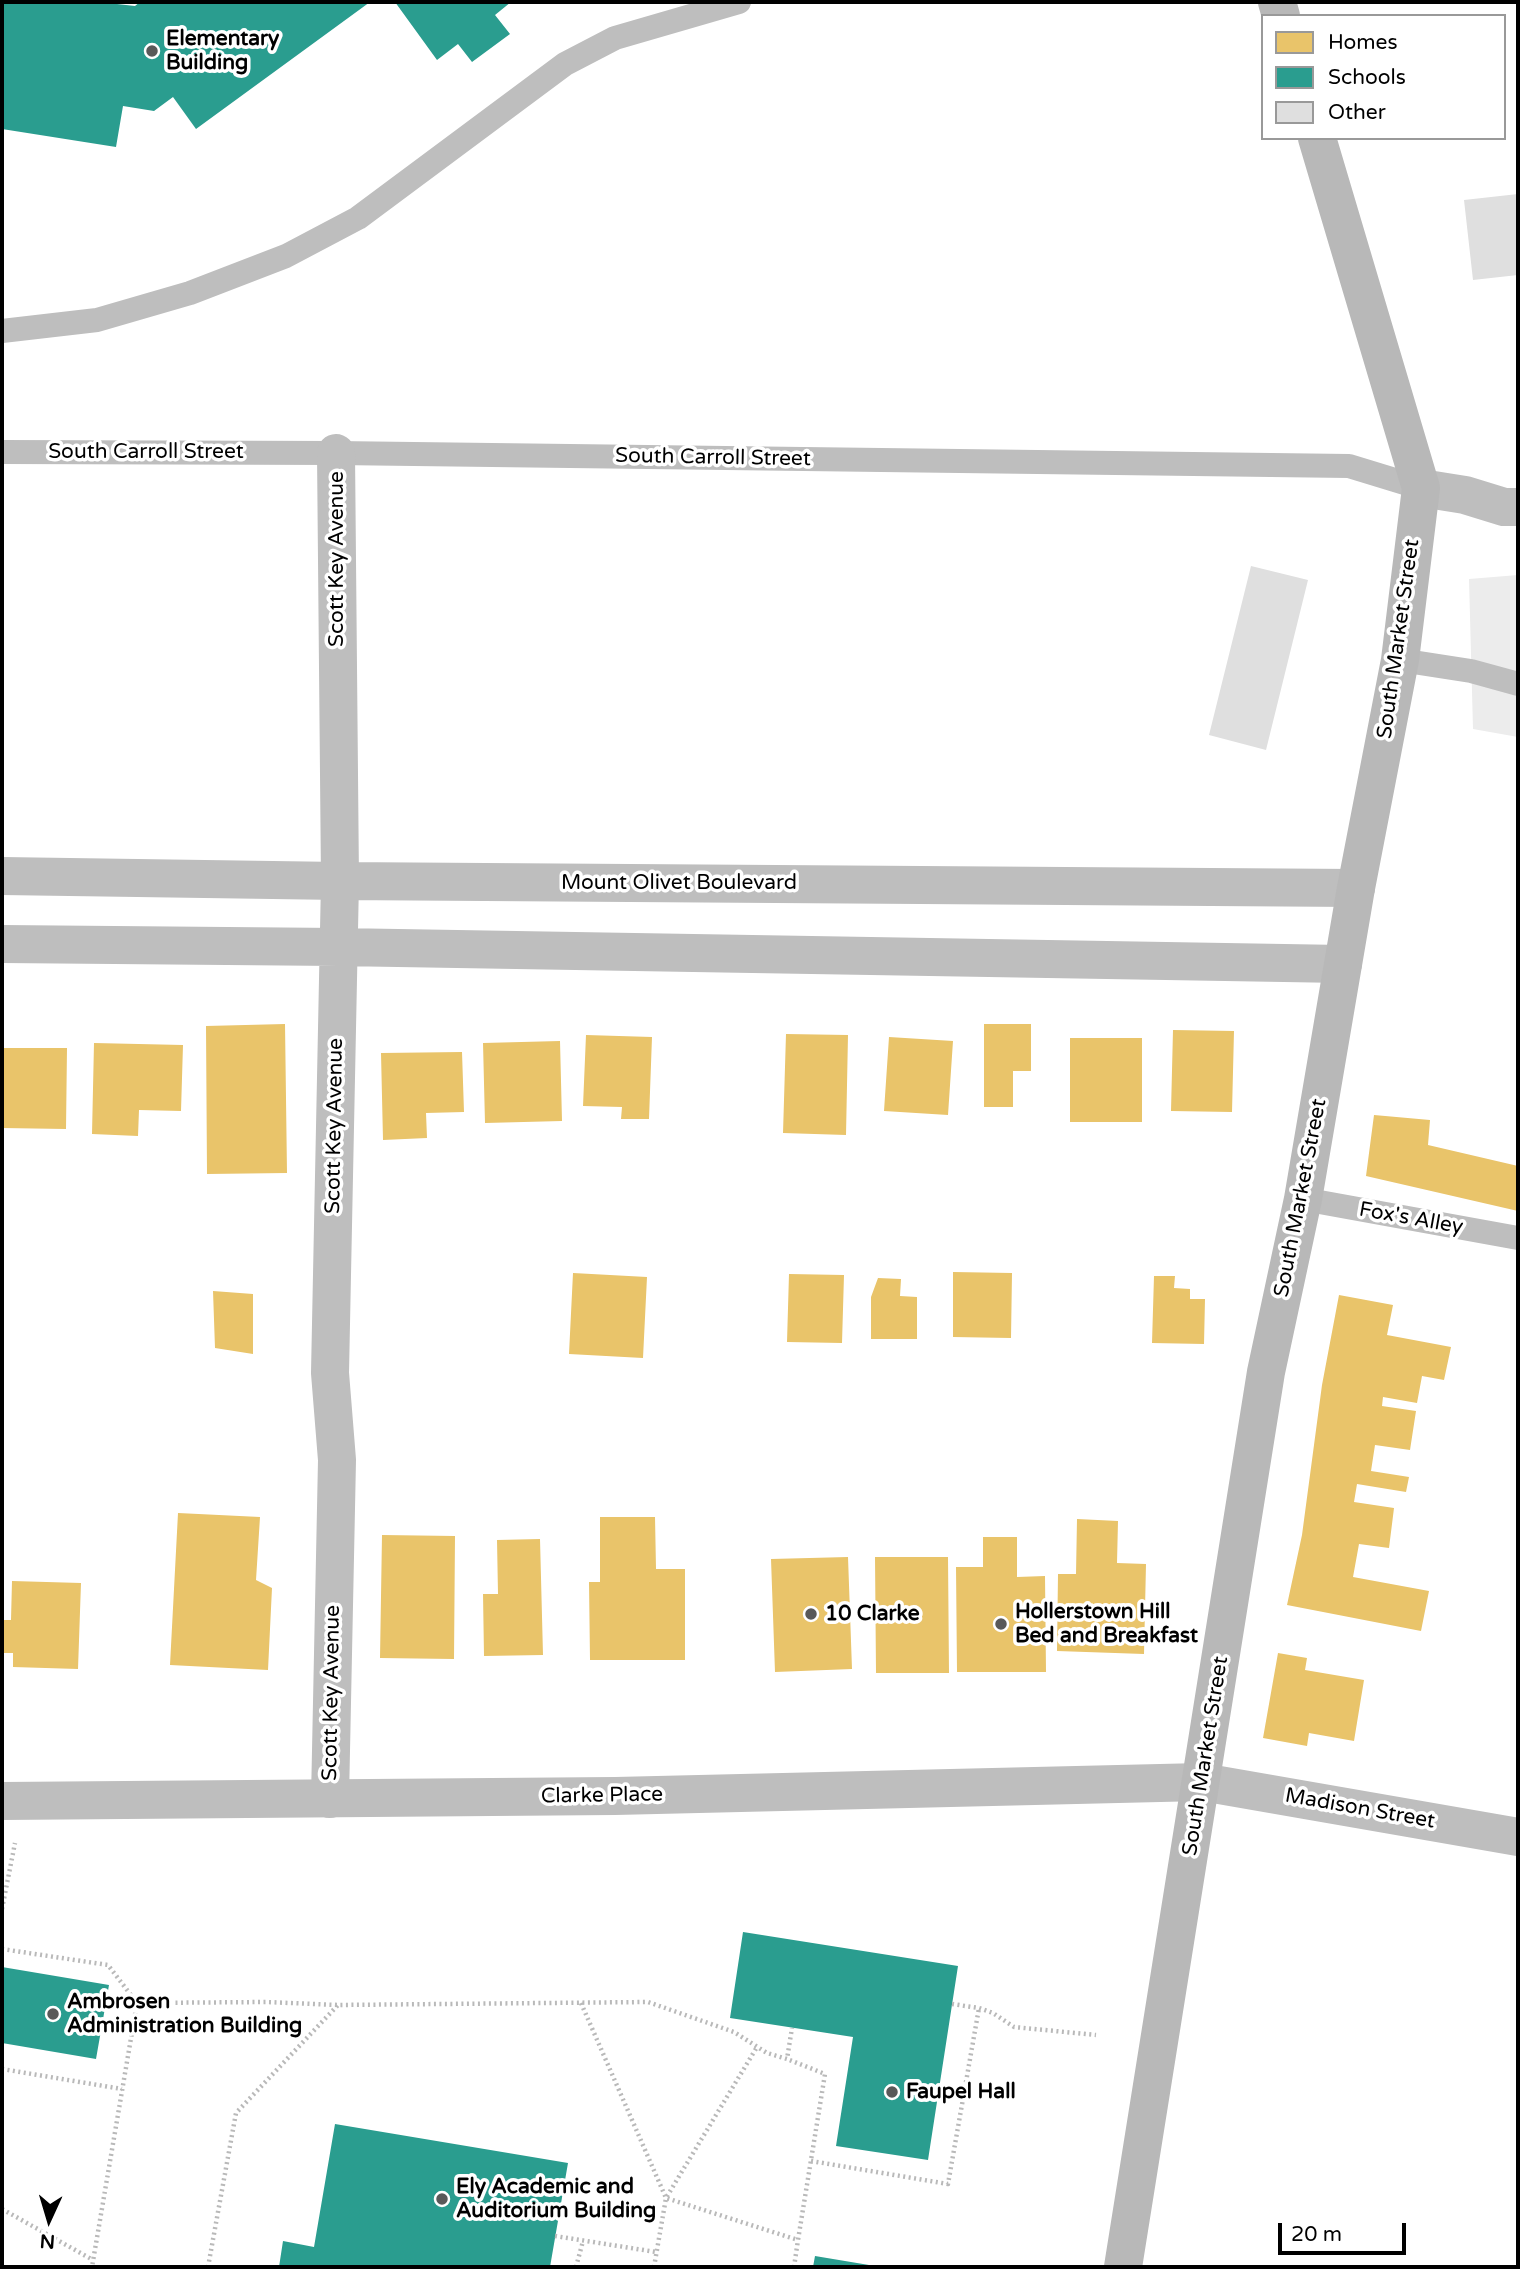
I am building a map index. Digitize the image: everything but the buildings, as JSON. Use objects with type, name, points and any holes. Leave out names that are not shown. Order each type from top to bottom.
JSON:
[{"type":"main road","name":"South Market Street","points":[[1122,2267],[1266,1372],[1303,1199],[1356,888],[1400,660],[1420,488],[1318,140]]},
{"type":"street","name":"Scott Key Avenue","points":[[330,1799],[337,1460],[330,1373],[340,881],[336,453]]},
{"type":"street","points":[[1420,488],[1465,495],[1504,507],[1518,507]]},
{"type":"street","name":"Mount Olivet Boulevard","points":[[2,876],[1356,888]]},
{"type":"street","points":[[2,944],[1343,964]]},
{"type":"street","name":"Clarke Place","points":[[2,1801],[615,1796],[1202,1782]]},
{"type":"street","name":"Madison Street","points":[[1202,1782],[1518,1837]]},
{"type":"lane","points":[[2,331],[97,320],[190,292],[286,256],[358,218],[565,64],[615,38],[739,2]]},
{"type":"lane","name":"South Carroll Street","points":[[2,452],[336,453],[1349,466],[1420,488]]},
{"type":"lane","points":[[1400,660],[1471,671],[1518,684]]},
{"type":"lane","name":"Fox's Alley","points":[[1303,1199],[1518,1238]]},
{"type":"path","points":[[2,1909],[15,1843]]},
{"type":"path","points":[[2,1949],[108,1965],[137,2003],[92,2267]]},
{"type":"path","points":[[137,2003],[265,2002],[338,2005],[648,2002],[734,2032],[767,2053],[825,2074],[794,2267]]},
{"type":"path","points":[[581,2003],[666,2198],[798,2240]]},
{"type":"path","points":[[952,2004],[979,2008],[1014,2026],[1096,2035]]},
{"type":"path","points":[[208,2267],[236,2113],[338,2005]]},
{"type":"path","points":[[811,2161],[948,2183],[979,2008]]},
{"type":"path","points":[[787,2059],[792,2028]]},
{"type":"path","points":[[654,2267],[666,2198],[757,2047]]},
{"type":"path","points":[[2,2069],[122,2089]]},
{"type":"path","points":[[2,2209],[93,2260]]},
{"type":"path","points":[[555,2236],[656,2252]]},
{"type":"path","points":[[576,2267],[583,2241]]},
{"type":"shaded area","points":[[1518,575],[1518,737],[1473,729],[1469,579]]},
{"type":"place","name":"Elementary Building","points":[[152,51]]},
{"type":"place","name":"10 Clarke","points":[[811,1614]]},
{"type":"place","name":"Hollerstown Hill Bed and Breakfast","points":[[1001,1624]]},
{"type":"place","name":"Ambrosen Administration Building","points":[[53,2014]]},
{"type":"place","name":"Faupel Hall","points":[[892,2092]]},
{"type":"place","name":"Ely Academic and Auditorium Building","points":[[442,2199]]}]
